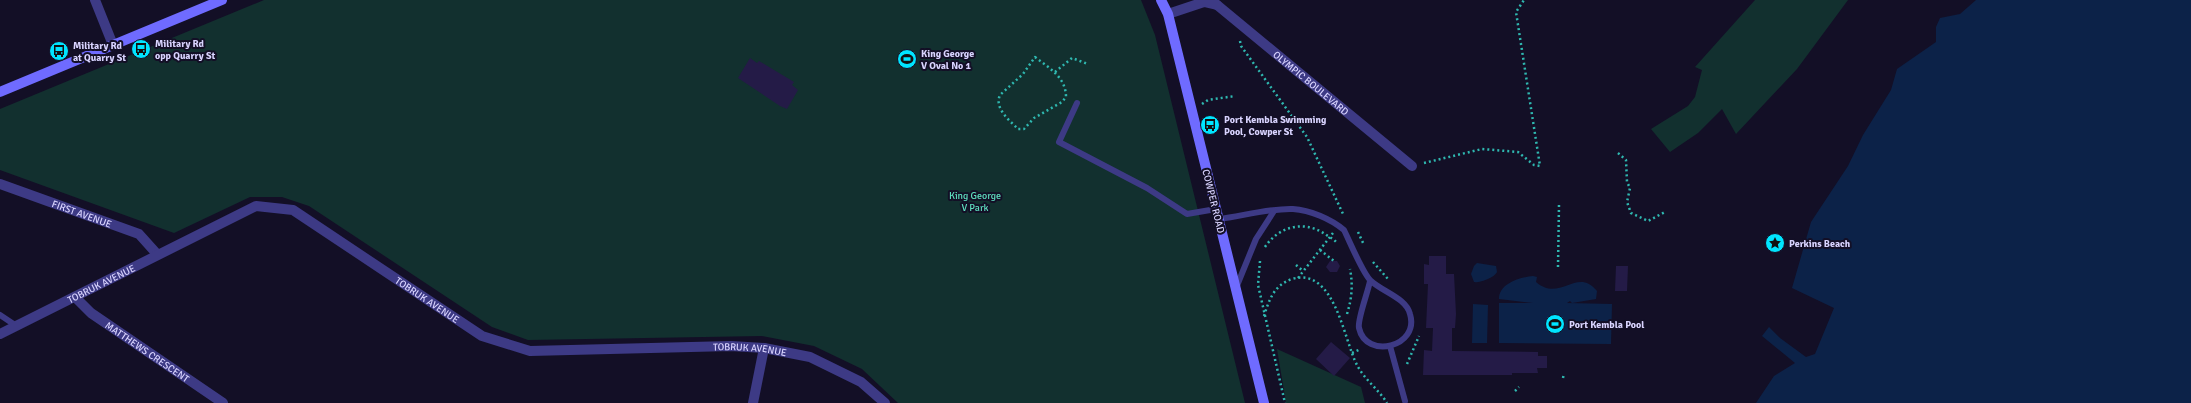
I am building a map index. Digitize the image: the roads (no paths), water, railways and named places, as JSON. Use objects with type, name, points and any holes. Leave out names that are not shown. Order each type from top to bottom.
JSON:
[{"type":"main road","points":[[0,92],[222,0]]},
{"type":"main road","name":"COWPER ROAD","points":[[1161,0],[1168,14],[1264,403]]},
{"type":"street","points":[[95,0],[113,44]]},
{"type":"street","points":[[1168,14],[1204,2],[1215,3]]},
{"type":"street","name":"OLYMPIC BOULEVARD","points":[[1215,3],[1233,20],[1412,166]]},
{"type":"street","name":"FIRST AVENUE","points":[[0,184],[139,234],[157,254]]},
{"type":"street","name":"TOBRUK AVENUE","points":[[0,334],[157,254],[256,206],[293,210],[482,336],[530,351],[731,346],[764,348],[810,357],[861,382],[885,403]]},
{"type":"street","name":"MATTHEWS CRESCENT","points":[[75,297],[91,313],[223,403]]},
{"type":"street","points":[[753,403],[764,348]]},
{"type":"lane","points":[[1077,103],[1059,142],[1147,188],[1187,214],[1216,209]]},
{"type":"lane","points":[[1219,219],[1294,209],[1323,217],[1338,225],[1344,230],[1370,281],[1402,303],[1410,314],[1411,322],[1406,336],[1401,342],[1390,346],[1380,346],[1370,343],[1363,336],[1359,328],[1359,317],[1366,301],[1370,281]]},
{"type":"lane","points":[[1235,290],[1256,239],[1274,211]]},
{"type":"lane","points":[[0,315],[16,325]]},
{"type":"lane","points":[[1390,346],[1406,401]]},
{"type":"water","points":[[1976,0],[2191,0],[2191,403],[1756,403],[1774,376],[1795,363],[1762,336],[1769,327],[1780,338],[1806,357],[1815,354],[1834,308],[1792,288],[1811,222],[1848,166],[1863,135],[1891,90],[1897,69],[1936,42],[1936,27],[1940,18],[1960,14]]},
{"type":"water","points":[[1477,263],[1496,266],[1497,272],[1487,280],[1474,282],[1471,274]]},
{"type":"water","name":"Port Kembla Pool","points":[[1533,276],[1537,277],[1536,282],[1553,289],[1582,282],[1590,284],[1597,291],[1596,299],[1572,303],[1570,301],[1567,303],[1612,304],[1611,344],[1499,343],[1499,303],[1533,303],[1499,299],[1500,293],[1507,285],[1517,279]]},
{"type":"water","points":[[1473,304],[1488,305],[1487,343],[1472,343]]},
{"type":"place","name":"Military Rd opp Quarry St","points":[[141,49]]},
{"type":"place","name":"Military Rd at Quarry St","points":[[59,51]]},
{"type":"place","name":"King George V Oval No 1","points":[[907,59]]},
{"type":"place","name":"Port Kembla Swimming Pool, Cowper St","points":[[1210,125]]},
{"type":"place","name":"Perkins Beach","points":[[1775,243]]},
{"type":"place","name":"Port Kembla Pool","points":[[1555,324]]},
{"type":"park label","name":"King George V Park","points":[[975,200]]}]
